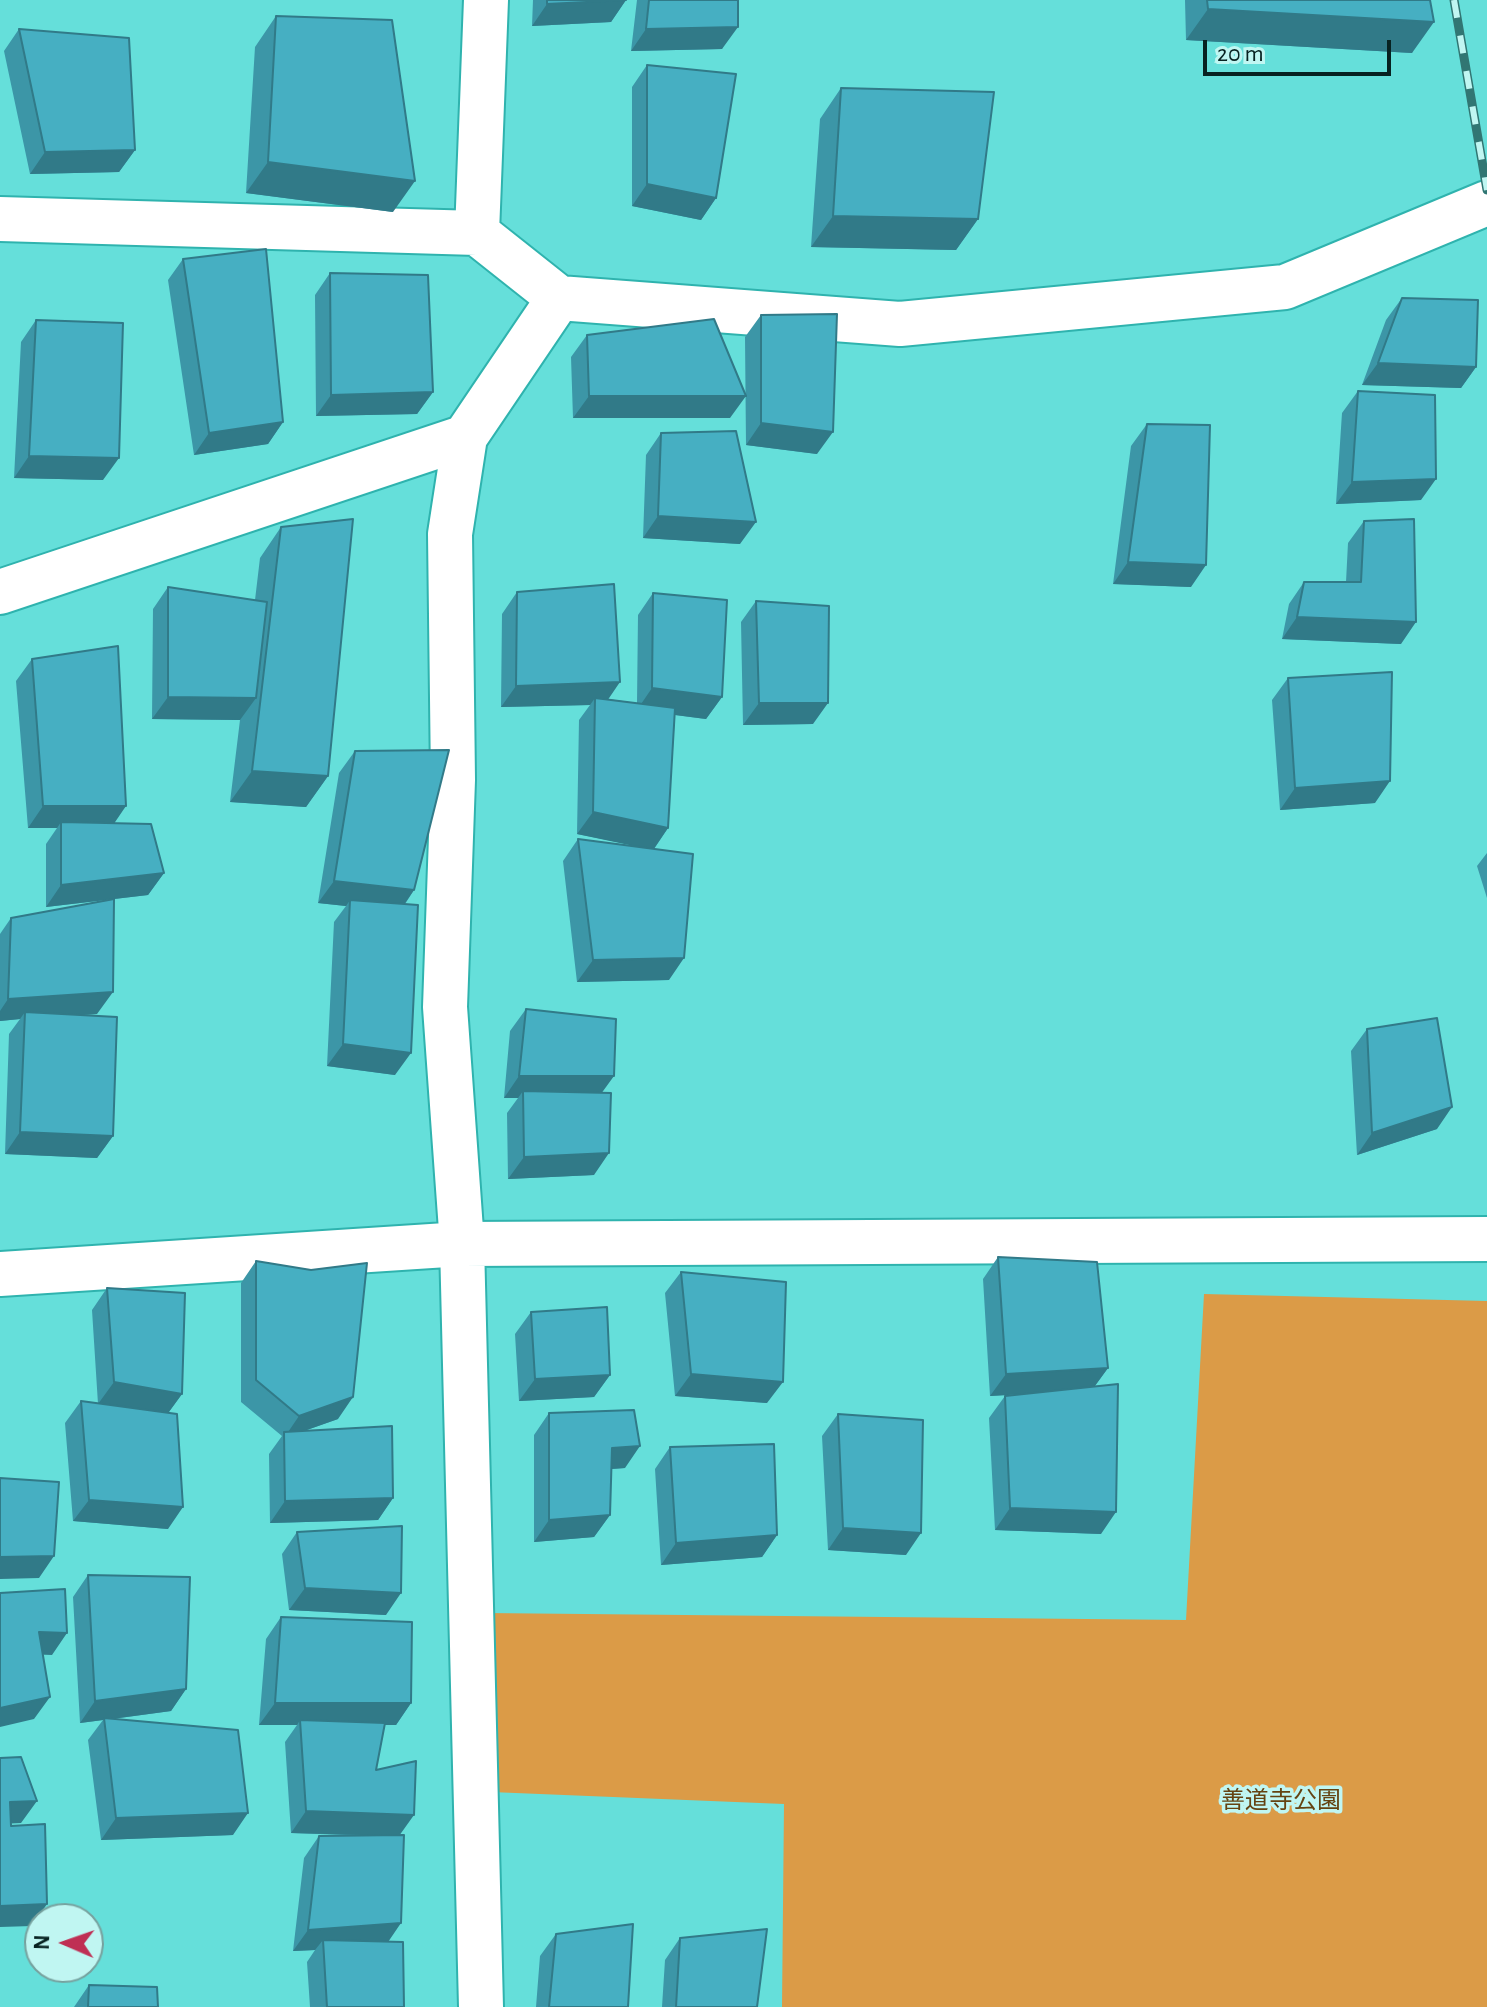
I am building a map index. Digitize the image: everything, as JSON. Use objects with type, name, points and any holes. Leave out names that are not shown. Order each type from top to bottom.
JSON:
[{"type":"street","points":[[477,233],[486,0]]},
{"type":"street","points":[[0,219],[477,233],[559,298],[900,324],[1285,287],[1487,203]]},
{"type":"street","points":[[481,2007],[462,1244],[445,1007],[453,780],[450,534],[465,437],[559,298]]},
{"type":"street","points":[[0,592],[465,437]]},
{"type":"street","points":[[0,1274],[462,1244],[1487,1239]]},
{"type":"green space","name":"善道寺公園","points":[[1204,1294],[1487,1301],[1487,2007],[782,2007],[784,1804],[491,1792],[484,1613],[1186,1620]]},
{"type":"building","points":[[547,0],[626,0],[547,4]]},
{"type":"building","points":[[649,0],[738,0],[738,27],[646,29]]},
{"type":"building","points":[[1207,0],[1430,0],[1434,22],[1208,9]]},
{"type":"building","points":[[276,16],[392,20],[415,181],[268,162]]},
{"type":"building","points":[[19,29],[129,38],[135,150],[45,152]]},
{"type":"building","points":[[647,65],[736,74],[716,198],[647,184]]},
{"type":"building","points":[[841,88],[994,92],[978,219],[833,216]]},
{"type":"building","points":[[266,249],[283,422],[209,433],[183,259]]},
{"type":"building","points":[[330,273],[428,275],[433,392],[331,395]]},
{"type":"building","points":[[1402,298],[1478,300],[1476,367],[1378,363]]},
{"type":"building","points":[[837,314],[833,432],[761,423],[761,315]]},
{"type":"building","points":[[714,319],[746,396],[589,396],[587,335]]},
{"type":"building","points":[[36,320],[123,323],[119,458],[29,456]]},
{"type":"building","points":[[1358,391],[1435,395],[1436,479],[1352,482]]},
{"type":"building","points":[[1147,424],[1210,425],[1206,565],[1128,562]]},
{"type":"building","points":[[736,431],[756,522],[658,516],[661,433]]},
{"type":"building","points":[[353,519],[328,776],[252,771],[281,527]]},
{"type":"building","points":[[1414,519],[1416,622],[1297,617],[1304,582],[1361,582],[1364,521]]},
{"type":"building","points":[[614,584],[620,682],[516,686],[517,592]]},
{"type":"building","points":[[168,587],[267,602],[256,698],[168,697]]},
{"type":"building","points":[[653,593],[727,600],[722,697],[652,688]]},
{"type":"building","points":[[756,601],[829,606],[828,703],[759,703]]},
{"type":"building","points":[[118,646],[126,806],[43,806],[32,659]]},
{"type":"building","points":[[1392,672],[1390,781],[1295,788],[1288,678]]},
{"type":"building","points":[[595,698],[675,708],[668,828],[593,812]]},
{"type":"building","points":[[449,750],[414,890],[334,881],[355,751]]},
{"type":"building","points":[[61,822],[151,824],[164,873],[61,885]]},
{"type":"building","points":[[578,839],[693,854],[684,958],[593,960]]},
{"type":"building","points":[[114,899],[113,992],[8,999],[11,918]]},
{"type":"building","points":[[350,900],[418,905],[411,1053],[343,1044]]},
{"type":"building","points":[[526,1009],[616,1019],[614,1076],[519,1076]]},
{"type":"building","points":[[25,1012],[117,1017],[113,1136],[20,1132]]},
{"type":"building","points":[[1437,1018],[1452,1107],[1372,1133],[1367,1029]]},
{"type":"building","points":[[523,1091],[611,1093],[609,1153],[524,1157]]},
{"type":"building","points":[[998,1257],[1097,1262],[1108,1368],[1006,1374]]},
{"type":"building","points":[[256,1261],[311,1270],[367,1263],[353,1397],[299,1416],[256,1380]]},
{"type":"building","points":[[681,1272],[786,1282],[783,1382],[691,1374]]},
{"type":"building","points":[[107,1288],[185,1293],[182,1394],[114,1382]]},
{"type":"building","points":[[607,1307],[610,1375],[535,1379],[531,1312]]},
{"type":"building","points":[[1118,1384],[1116,1512],[1010,1508],[1005,1396]]},
{"type":"building","points":[[81,1401],[177,1414],[183,1507],[89,1500]]},
{"type":"building","points":[[634,1410],[640,1446],[612,1448],[610,1515],[549,1520],[549,1413]]},
{"type":"building","points":[[838,1414],[923,1420],[921,1533],[843,1528]]},
{"type":"building","points":[[392,1426],[393,1498],[285,1501],[284,1432]]},
{"type":"building","points":[[774,1444],[777,1535],[676,1543],[670,1447]]},
{"type":"building","points":[[0,1478],[59,1482],[54,1556],[0,1557]]},
{"type":"building","points":[[402,1526],[401,1593],[305,1588],[297,1532]]},
{"type":"building","points":[[88,1575],[190,1577],[186,1689],[95,1701]]},
{"type":"building","points":[[65,1589],[67,1633],[39,1632],[50,1697],[0,1708],[0,1593]]},
{"type":"building","points":[[281,1617],[412,1622],[411,1703],[275,1703]]},
{"type":"building","points":[[104,1718],[238,1730],[248,1813],[116,1818]]},
{"type":"building","points":[[300,1720],[385,1723],[376,1770],[416,1761],[414,1815],[306,1811]]},
{"type":"building","points":[[21,1757],[37,1801],[10,1802],[11,1826],[45,1824],[47,1903],[0,1906],[0,1758]]},
{"type":"building","points":[[404,1835],[401,1923],[308,1930],[319,1836]]},
{"type":"building","points":[[633,1924],[628,2007],[549,2007],[556,1934]]},
{"type":"building","points":[[767,1929],[757,2007],[676,2007],[680,1938]]},
{"type":"building","points":[[323,1940],[403,1942],[404,2007],[327,2007]]},
{"type":"building","points":[[89,1985],[157,1987],[158,2007],[88,2007]]},
{"type":"railway","points":[[1454,0],[1487,190]]}]
